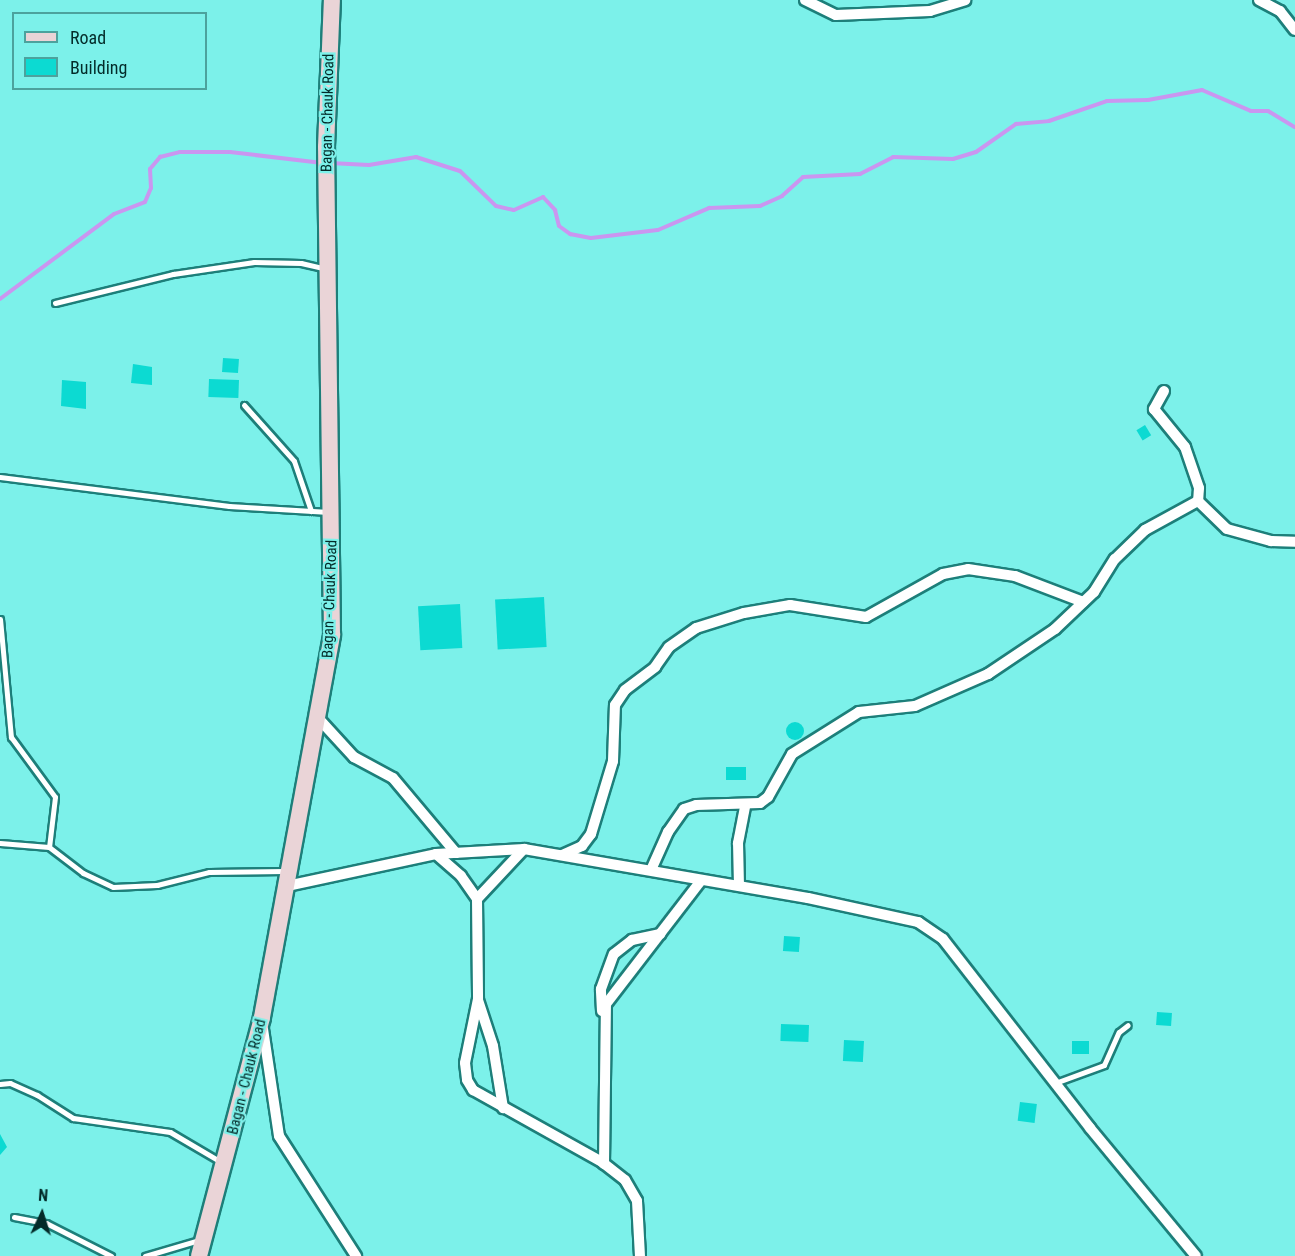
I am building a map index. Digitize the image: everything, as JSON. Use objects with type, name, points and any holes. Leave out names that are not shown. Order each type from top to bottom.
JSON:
[{"type":"main road","name":"Bagan - Chauk Road","points":[[199,1256],[262,1017],[319,719],[332,635],[333,513],[326,147],[332,0]]},
{"type":"street","points":[[805,0],[836,15],[930,10],[965,0]]},
{"type":"street","points":[[1259,0],[1280,11],[1295,30]]},
{"type":"street","points":[[1164,391],[1154,410],[1185,447],[1199,488],[1198,501]]},
{"type":"street","points":[[1198,501],[1227,529],[1271,541],[1295,542]]},
{"type":"street","points":[[651,870],[668,832],[684,809],[696,805],[745,806],[768,797],[792,754],[859,712],[915,706],[968,684],[1038,641],[1083,602],[1125,548],[1145,530],[1198,501]]},
{"type":"street","points":[[562,855],[582,846],[591,834],[613,761],[615,705],[625,690],[655,667],[669,647],[696,628],[744,613],[790,605],[866,617],[943,574],[968,569],[1015,576],[1083,602]]},
{"type":"street","points":[[319,719],[354,757],[393,777],[456,853]]},
{"type":"street","points":[[738,886],[738,843],[745,806]]},
{"type":"street","points":[[477,899],[524,849]]},
{"type":"street","points":[[288,879],[436,854],[524,849],[903,917],[931,929],[943,939],[1055,1083],[1196,1256]]},
{"type":"street","points":[[436,854],[461,876],[477,899],[478,999],[465,1063],[466,1080],[473,1090],[604,1164],[633,1189],[640,1256]]},
{"type":"street","points":[[603,1023],[606,1004],[613,993],[700,882]]},
{"type":"street","points":[[604,1164],[601,989],[614,954],[632,940],[660,934]]},
{"type":"street","points":[[478,999],[493,1046],[503,1108]]},
{"type":"street","points":[[262,1017],[279,1136],[356,1256]]},
{"type":"lane","points":[[55,303],[173,274],[254,262],[301,262],[329,269]]},
{"type":"lane","points":[[243,405],[294,461],[311,511]]},
{"type":"lane","points":[[0,477],[95,486],[229,506],[333,513]]},
{"type":"lane","points":[[0,620],[11,737],[55,797],[49,847]]},
{"type":"lane","points":[[0,843],[49,847],[83,873],[113,887],[157,885],[208,872],[288,879]]},
{"type":"lane","points":[[1055,1083],[1104,1065],[1119,1032],[1128,1025]]},
{"type":"lane","points":[[0,1084],[10,1083],[37,1095],[73,1118],[170,1132],[225,1164]]},
{"type":"lane","points":[[14,1217],[46,1223],[111,1256]]},
{"type":"lane","points":[[145,1256],[204,1239]]},
{"type":"building","points":[[223,358],[239,359],[238,373],[222,372]]},
{"type":"building","points":[[133,364],[152,367],[152,385],[131,383]]},
{"type":"building","points":[[209,379],[239,380],[238,398],[208,397]]},
{"type":"building","points":[[62,380],[86,382],[86,409],[61,406]]},
{"type":"building","points":[[1145,425],[1151,435],[1143,440],[1136,430]]},
{"type":"building","points":[[544,597],[547,647],[498,649],[495,600]]},
{"type":"building","points":[[460,604],[462,648],[420,650],[418,606]]},
{"type":"building","points":[[791,722],[799,722],[804,727],[802,738],[791,740],[786,735],[786,727]]},
{"type":"building","points":[[726,767],[746,767],[746,780],[726,780]]},
{"type":"building","points":[[784,936],[800,937],[799,952],[783,951]]},
{"type":"building","points":[[1157,1012],[1172,1013],[1171,1026],[1156,1025]]},
{"type":"building","points":[[781,1024],[809,1025],[808,1042],[780,1041]]},
{"type":"building","points":[[844,1040],[864,1041],[863,1062],[843,1061]]},
{"type":"building","points":[[1072,1041],[1089,1041],[1089,1054],[1072,1054]]},
{"type":"building","points":[[1020,1102],[1037,1104],[1035,1123],[1018,1121]]},
{"type":"building","points":[[0,1134],[7,1147],[0,1155]]},
{"type":"waterway","points":[[330,163],[369,165],[416,157],[460,171],[496,206],[514,210],[543,197],[555,210],[559,226],[570,234],[591,238],[658,230],[709,208],[760,206],[782,196],[803,177],[860,174],[893,157],[953,159],[976,152],[1016,124],[1049,121],[1107,101],[1148,100],[1202,90],[1251,111],[1268,111],[1295,127]]},
{"type":"waterway","points":[[0,299],[114,214],[145,202],[151,188],[150,169],[160,157],[180,152],[230,152],[322,163]]}]
